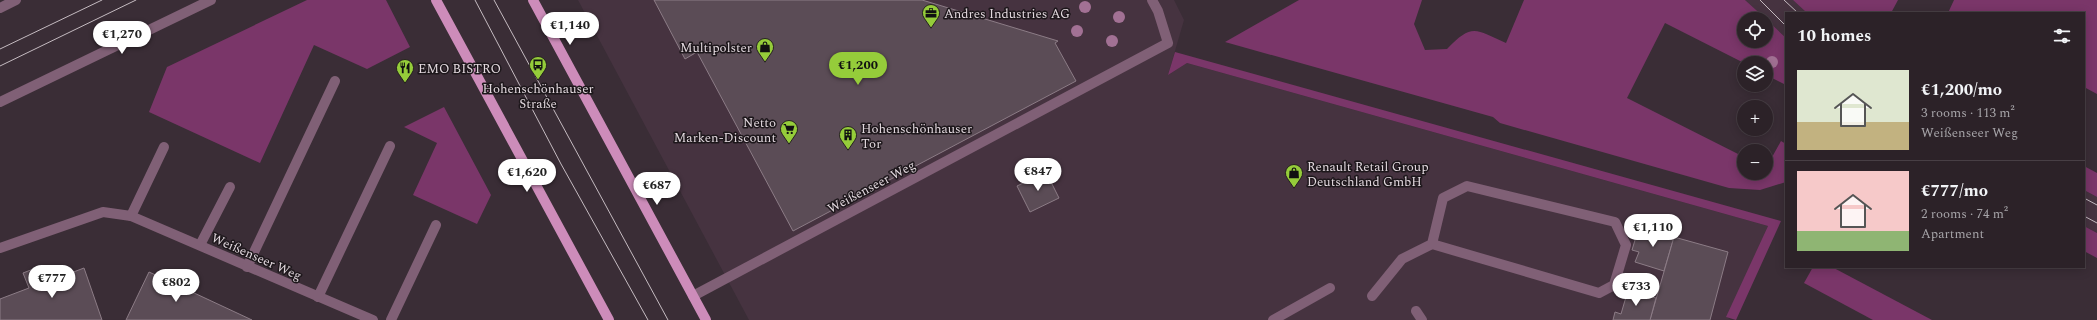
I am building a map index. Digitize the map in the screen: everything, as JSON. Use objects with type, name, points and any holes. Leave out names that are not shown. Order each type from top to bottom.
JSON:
[{"type":"main road","points":[[436,0],[609,320]]},
{"type":"main road","points":[[533,0],[706,320]]},
{"type":"street","points":[[0,8],[16,0]]},
{"type":"street","points":[[0,102],[211,0]]},
{"type":"street","name":"Weißenseer Weg","points":[[693,296],[1168,44],[1158,11],[1152,0]]},
{"type":"street","points":[[247,267],[335,81]]},
{"type":"street","points":[[318,297],[390,146]]},
{"type":"street","points":[[0,248],[103,212],[131,216],[164,147]]},
{"type":"street","points":[[1372,296],[1402,259],[1432,244],[1600,293],[1614,285],[1626,245],[1615,222],[1467,186],[1443,198],[1432,244]]},
{"type":"street","points":[[200,245],[230,187]]},
{"type":"street","name":"Weißenseer Weg","points":[[131,216],[373,320]]},
{"type":"street","points":[[391,320],[436,225]]},
{"type":"street","points":[[1273,320],[1330,288]]},
{"type":"shaded area","points":[[307,0],[386,0],[410,47],[367,69],[314,45],[260,163],[149,112],[167,67]]},
{"type":"shaded area","name":"Renault Retail Group Deutschland GmbH","points":[[578,0],[1174,0],[1184,20],[1168,75],[1187,63],[1768,226],[1727,317],[1731,320],[749,320]]},
{"type":"shaded area","points":[[1299,0],[1422,0],[1414,24],[1425,50],[1447,49],[1462,35],[1474,31],[1487,34],[1506,43],[1524,0],[1745,0],[1758,12],[1737,12],[1737,48],[1773,48],[1773,26],[1785,37],[1785,84],[1773,78],[1773,56],[1737,56],[1737,59],[1665,23],[1627,98],[1737,153],[1737,180],[1773,180],[1773,155],[1781,141],[1785,143],[1785,182],[1760,190],[1729,188],[1500,123],[1493,117],[1225,42]]},
{"type":"shaded area","points":[[1745,0],[1793,0],[1806,12],[1785,12],[1785,37],[1773,26],[1773,12],[1758,12]]},
{"type":"shaded area","points":[[1793,0],[1898,0],[1892,12],[1806,12]]},
{"type":"shaded area","points":[[1954,0],[2097,0],[2097,94],[2085,88],[2085,12],[1948,12]]},
{"type":"shaded area","points":[[1175,52],[1781,221],[1736,320],[1726,317],[1768,226],[1187,63],[1168,75]]},
{"type":"shaded area","points":[[444,107],[491,195],[477,224],[413,195],[437,143],[404,127]]},
{"type":"shaded area","points":[[2085,167],[2097,173],[2097,197],[2085,191]]},
{"type":"shaded area","points":[[2085,191],[2097,197],[2097,233],[2085,227]]},
{"type":"shaded area","points":[[2085,227],[2097,233],[2097,258],[2085,252]]},
{"type":"shaded area","points":[[1812,268],[1834,268],[1932,320],[1873,320],[1804,283]]},
{"type":"building","name":"Hohenschönhauser Tor","points":[[654,0],[922,0],[1058,41],[1055,43],[1076,81],[793,231],[697,52],[685,59]]},
{"type":"building","points":[[1046,172],[1059,198],[1030,212],[1017,186]]},
{"type":"building","points":[[1639,227],[1674,237],[1664,271],[1635,262],[1639,252],[1632,250]]},
{"type":"building","points":[[1674,237],[1728,252],[1710,320],[1650,320]]},
{"type":"building","points":[[41,266],[47,282],[84,268],[102,320],[0,320],[0,299],[29,288],[23,273]]},
{"type":"building","points":[[149,272],[184,288],[190,274],[198,277],[192,292],[252,320],[126,320]]},
{"type":"building","points":[[1628,290],[1656,298],[1650,320],[1613,320],[1615,312],[1621,314]]},
{"type":"tram line","points":[[0,49],[102,0]]},
{"type":"tram line","points":[[0,66],[136,0]]},
{"type":"tram line","points":[[475,0],[561,164],[648,320]]},
{"type":"tram line","points":[[494,0],[668,320]]},
{"type":"tram line","points":[[1760,0],[1785,25]]},
{"type":"tram line","points":[[1784,0],[1797,12]]},
{"type":"tram line","points":[[2085,199],[2097,205]]},
{"type":"tram line","points":[[2085,217],[2097,223]]},
{"type":"place","name":"Andres Industries AG","points":[[931,28]]},
{"type":"place","name":"Multipolster","points":[[765,62]]},
{"type":"place","name":"Hohenschönhauser Straße","points":[[538,80]]},
{"type":"place","name":"EMO BISTRO","points":[[405,83]]},
{"type":"place","name":"Netto Marken-Discount","points":[[789,144]]},
{"type":"place","name":"Hohenschönhauser Tor","points":[[848,150]]},
{"type":"place","name":"Renault Retail Group Deutschland GmbH","points":[[1294,188]]}]
